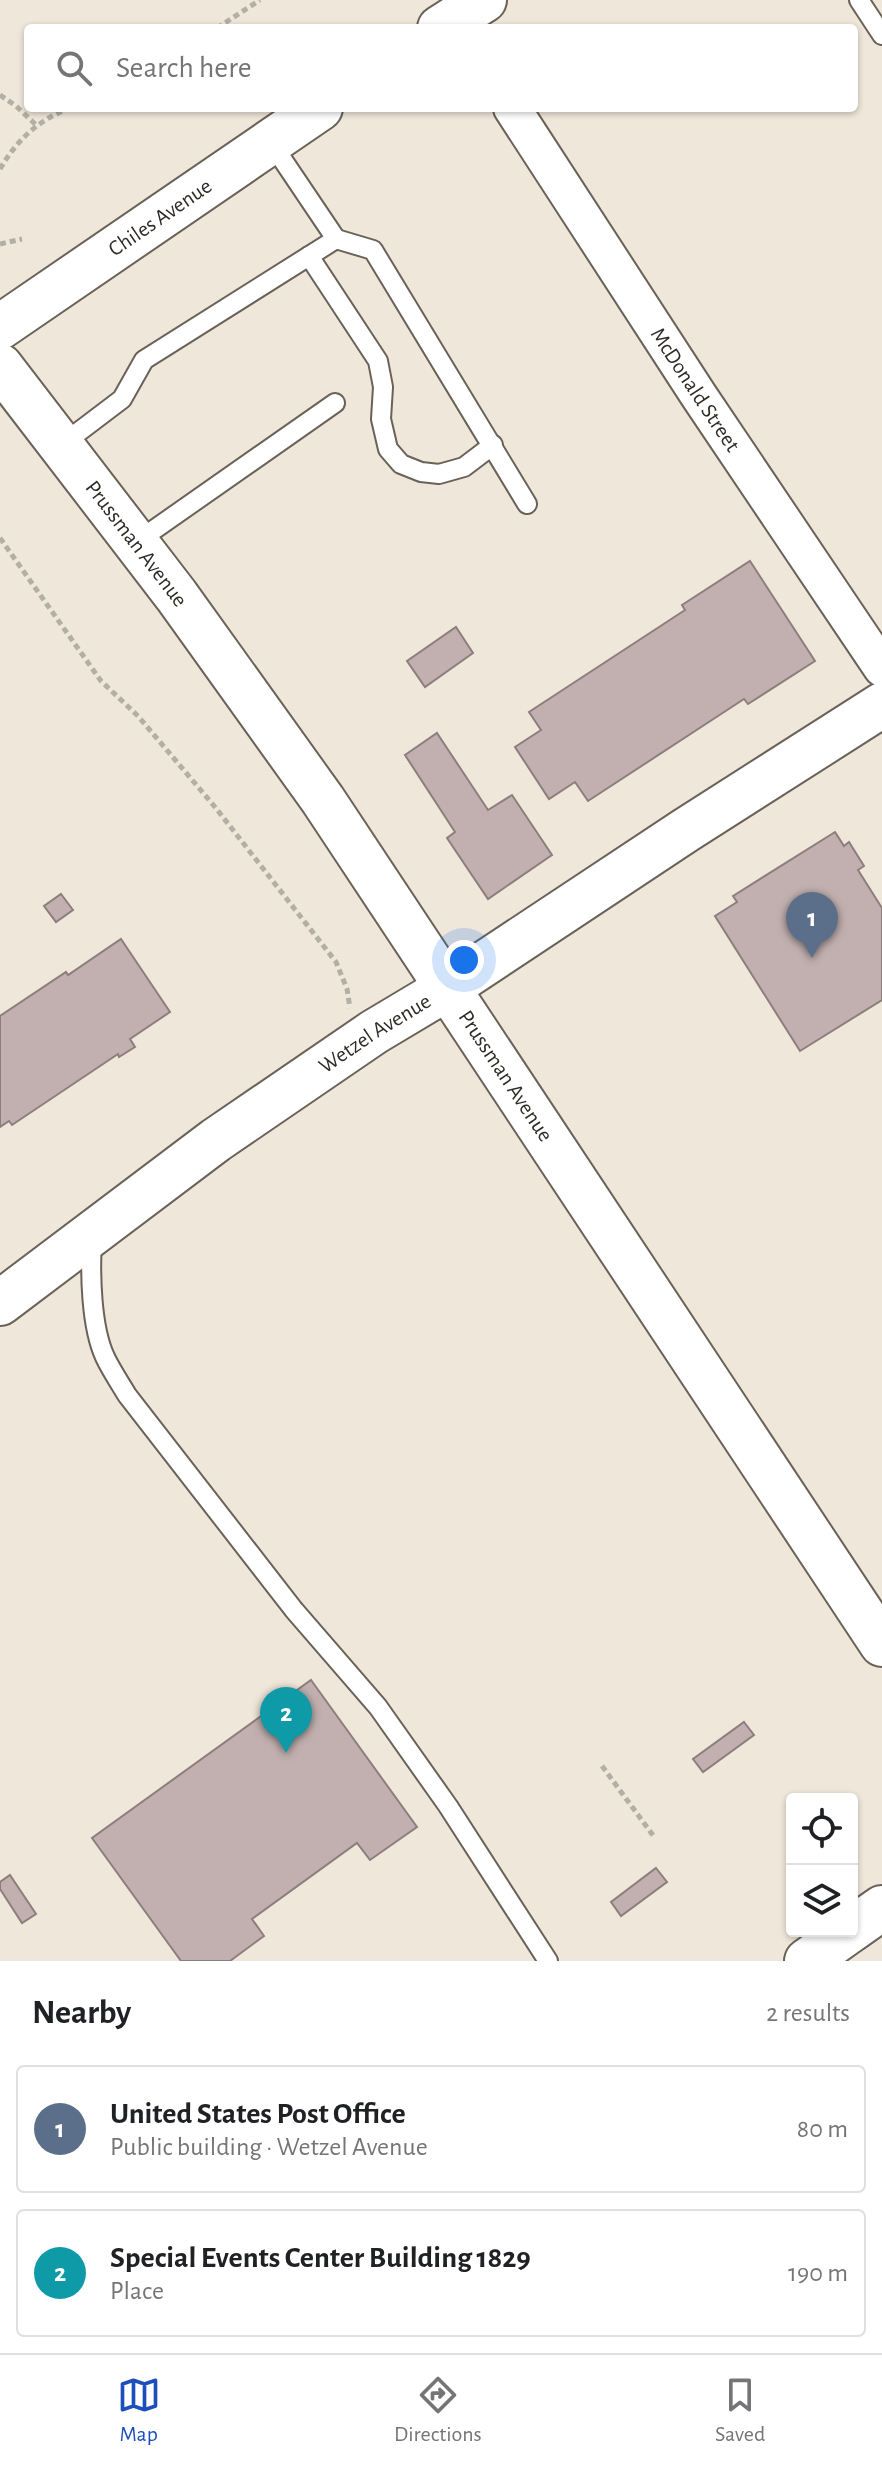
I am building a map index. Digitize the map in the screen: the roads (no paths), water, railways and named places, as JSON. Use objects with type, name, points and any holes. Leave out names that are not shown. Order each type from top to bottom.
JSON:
[{"type":"street","name":"Chiles Avenue","points":[[0,327],[314,112]]},
{"type":"street","name":"McDonald Street","points":[[515,112],[699,396],[882,668]]},
{"type":"street","name":"Prussman Avenue","points":[[0,366],[135,543],[323,800],[882,1644]]},
{"type":"street","name":"Wetzel Avenue","points":[[0,1303],[216,1140],[374,1032],[446,989],[882,705]]},
{"type":"street","points":[[858,1925],[882,1908]]},
{"type":"street","points":[[807,1961],[841,1937]]},
{"type":"lane","points":[[859,0],[882,35]]},
{"type":"lane","points":[[270,141],[336,239],[373,250],[527,504]]},
{"type":"lane","points":[[60,446],[122,399],[144,360],[336,239]]},
{"type":"lane","points":[[309,256],[378,361],[383,387],[381,419],[388,449],[401,464],[421,472],[439,474],[464,467],[493,445]]},
{"type":"lane","points":[[135,543],[335,403]]},
{"type":"lane","points":[[92,1233],[98,1335],[105,1357],[127,1395],[294,1610],[378,1707],[448,1806],[548,1961]]},
{"type":"place","name":"United States Post Office","points":[[812,958]]},
{"type":"place","name":"Special Events Center Building 1829","points":[[286,1753]]}]
